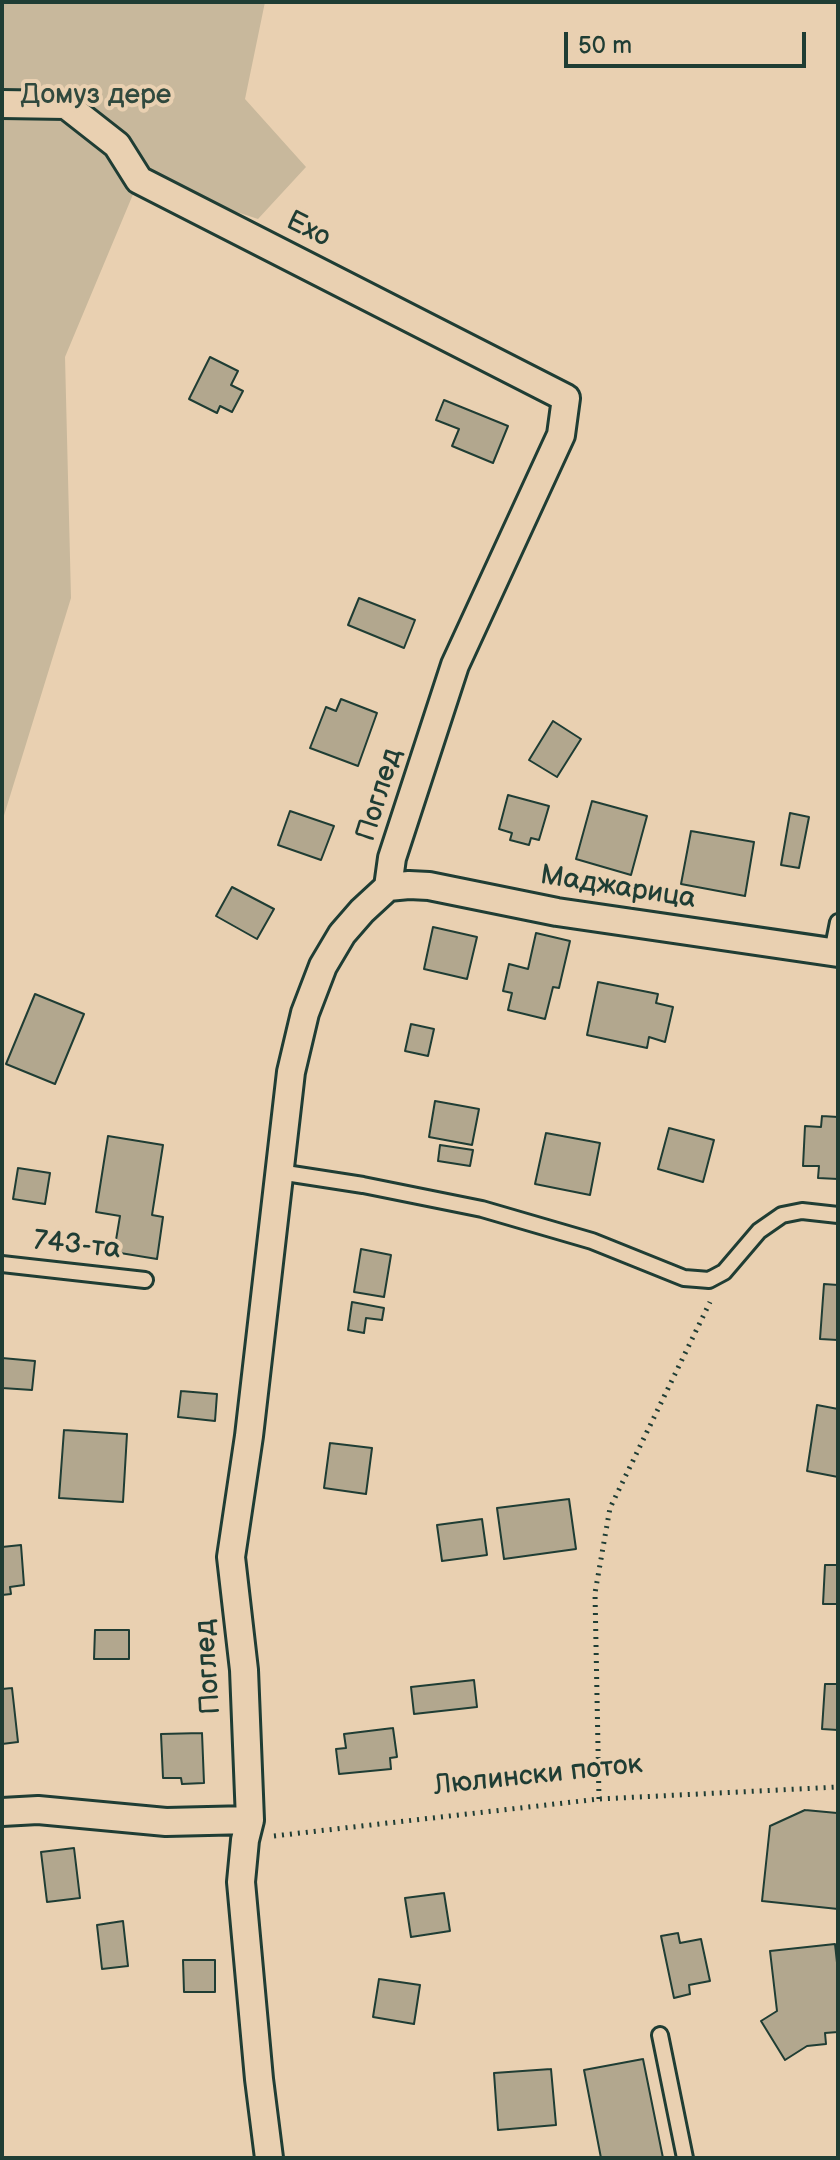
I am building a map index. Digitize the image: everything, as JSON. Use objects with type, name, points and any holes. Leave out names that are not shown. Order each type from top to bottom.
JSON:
[{"type":"street","name":"Ехо","points":[[2,104],[66,105],[117,145],[139,180],[566,398],[561,435]]},
{"type":"street","name":"Поглед","points":[[269,2158],[241,1882],[247,1830],[244,1670],[231,1557],[249,1436],[291,1072],[305,1013],[323,966],[342,934],[388,887],[392,858],[455,665],[561,435]]},
{"type":"street","name":"Маджарица","points":[[388,887],[429,886],[557,912],[835,952]]},
{"type":"street","points":[[2,1812],[38,1810],[247,1830]]},
{"type":"lane","points":[[835,952],[838,922]]},
{"type":"lane","points":[[279,1172],[482,1209],[592,1241],[684,1278],[709,1280],[724,1272],[759,1231],[782,1215],[802,1211],[838,1215]]},
{"type":"lane","name":"743-та","points":[[2,1264],[145,1280]]},
{"type":"lane","points":[[660,2035],[685,2158]]},
{"type":"path","points":[[599,1799],[595,1593],[610,1508],[724,1272]]},
{"type":"path","name":"Люлински поток","points":[[247,1830],[599,1799],[838,1787]]},
{"type":"green space","name":"Домуз дере","points":[[2,2],[265,2],[245,99],[306,167],[258,219],[139,180],[65,357],[71,598],[2,822]]},
{"type":"building","points":[[210,357],[238,371],[231,385],[243,391],[232,412],[220,406],[217,413],[189,399]]},
{"type":"building","points":[[444,400],[508,426],[493,463],[452,446],[459,429],[436,420]]},
{"type":"building","points":[[359,598],[415,620],[404,648],[348,625]]},
{"type":"building","points":[[341,699],[377,713],[358,766],[310,748],[326,707],[336,711]]},
{"type":"building","points":[[553,721],[581,739],[557,777],[529,760]]},
{"type":"building","points":[[508,795],[549,806],[539,840],[531,838],[529,845],[510,840],[512,833],[499,829]]},
{"type":"building","points":[[592,801],[647,816],[631,875],[576,859]]},
{"type":"building","points":[[290,811],[334,826],[321,860],[278,845]]},
{"type":"building","points":[[790,813],[809,817],[799,868],[781,865]]},
{"type":"building","points":[[691,831],[754,842],[745,896],[681,884]]},
{"type":"building","points":[[232,887],[274,909],[257,939],[216,916]]},
{"type":"building","points":[[433,927],[477,937],[467,979],[424,969]]},
{"type":"building","points":[[536,933],[570,941],[559,988],[553,987],[545,1019],[508,1010],[512,993],[503,991],[509,964],[528,969]]},
{"type":"building","points":[[598,982],[658,994],[656,1003],[673,1007],[665,1042],[649,1037],[647,1048],[587,1035]]},
{"type":"building","points":[[35,994],[84,1014],[55,1084],[6,1064]]},
{"type":"building","points":[[411,1024],[434,1029],[428,1056],[405,1051]]},
{"type":"building","points":[[435,1101],[479,1109],[472,1145],[429,1137]]},
{"type":"building","points":[[822,1116],[838,1117],[838,1179],[818,1178],[819,1166],[803,1166],[805,1126],[821,1127]]},
{"type":"building","points":[[669,1128],[714,1140],[703,1182],[658,1169]]},
{"type":"building","points":[[546,1133],[600,1143],[590,1195],[535,1184]]},
{"type":"building","points":[[108,1136],[163,1145],[152,1215],[163,1217],[157,1259],[114,1252],[120,1216],[96,1212]]},
{"type":"building","points":[[440,1145],[473,1150],[470,1166],[438,1161]]},
{"type":"building","points":[[18,1168],[50,1173],[45,1204],[13,1199]]},
{"type":"building","points":[[361,1249],[391,1255],[384,1297],[354,1292]]},
{"type":"building","points":[[824,1284],[838,1285],[838,1340],[820,1339]]},
{"type":"building","points":[[352,1302],[384,1308],[382,1320],[366,1318],[364,1333],[348,1330]]},
{"type":"building","points":[[2,1358],[35,1361],[32,1390],[2,1388]]},
{"type":"building","points":[[181,1391],[217,1394],[215,1421],[178,1417]]},
{"type":"building","points":[[817,1405],[838,1409],[838,1477],[807,1471]]},
{"type":"building","points":[[64,1430],[127,1434],[123,1502],[59,1498]]},
{"type":"building","points":[[330,1443],[372,1448],[366,1494],[324,1488]]},
{"type":"building","points":[[569,1499],[576,1549],[504,1559],[497,1508]]},
{"type":"building","points":[[482,1519],[487,1555],[442,1561],[437,1525]]},
{"type":"building","points":[[21,1545],[24,1585],[10,1587],[11,1594],[2,1595],[2,1547]]},
{"type":"building","points":[[825,1565],[838,1565],[838,1604],[823,1604]]},
{"type":"building","points":[[95,1630],[129,1630],[129,1659],[94,1659]]},
{"type":"building","points":[[474,1680],[477,1707],[414,1714],[411,1687]]},
{"type":"building","points":[[825,1684],[838,1684],[838,1730],[822,1729]]},
{"type":"building","points":[[12,1688],[18,1742],[2,1744],[2,1689]]},
{"type":"building","points":[[393,1728],[397,1757],[390,1758],[391,1769],[339,1774],[336,1749],[346,1748],[344,1734]]},
{"type":"building","points":[[202,1733],[204,1783],[182,1784],[181,1778],[163,1778],[161,1734]]},
{"type":"building","points":[[805,1810],[838,1815],[838,1909],[762,1901],[770,1826]]},
{"type":"building","points":[[74,1848],[80,1898],[47,1902],[41,1852]]},
{"type":"building","points":[[444,1893],[450,1931],[411,1937],[405,1898]]},
{"type":"building","points":[[123,1921],[128,1966],[102,1969],[97,1925]]},
{"type":"building","points":[[678,1933],[680,1943],[701,1939],[710,1981],[689,1985],[690,1994],[674,1998],[661,1936]]},
{"type":"building","points":[[835,1944],[838,2032],[825,2033],[826,2044],[807,2046],[785,2060],[761,2021],[777,2011],[770,1951]]},
{"type":"building","points":[[183,1960],[215,1960],[215,1992],[184,1992]]},
{"type":"building","points":[[379,1979],[420,1985],[414,2024],[373,2017]]},
{"type":"building","points":[[643,2059],[663,2158],[601,2158],[584,2070]]},
{"type":"building","points":[[551,2069],[556,2125],[498,2130],[494,2073]]}]
